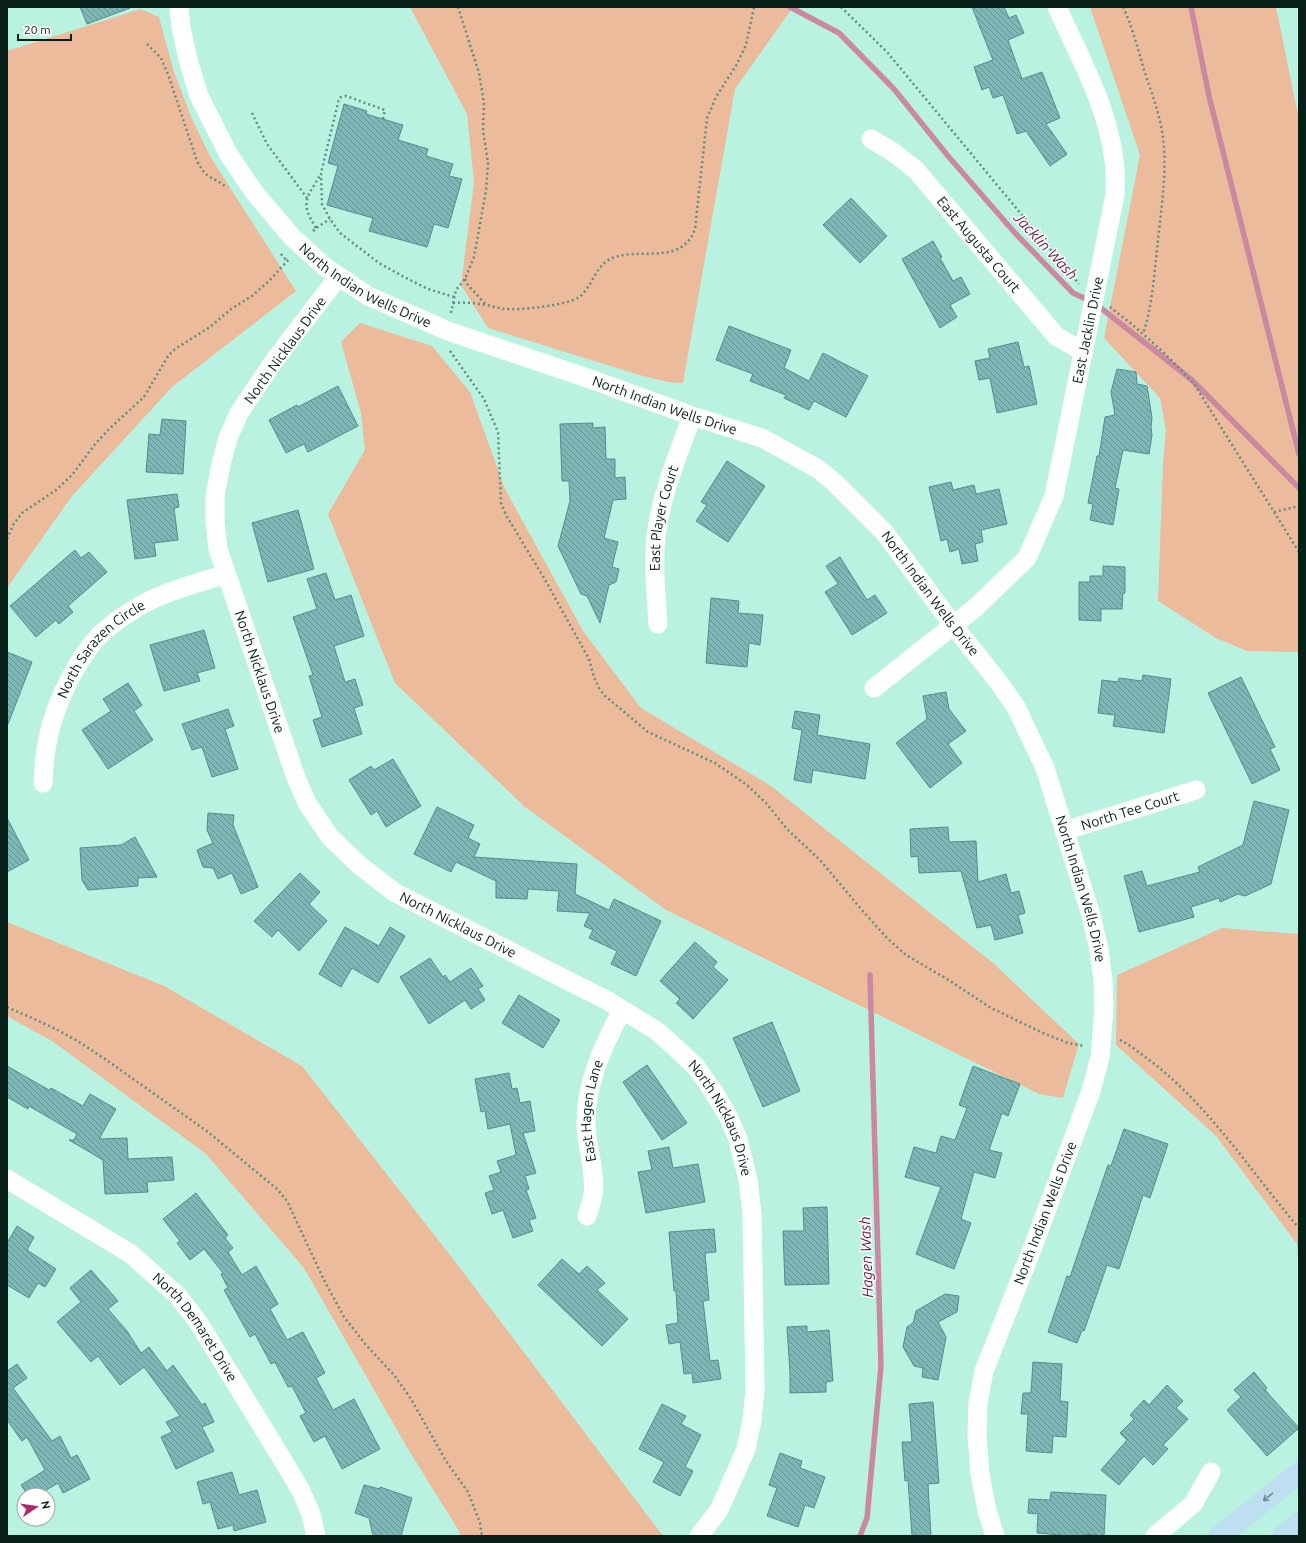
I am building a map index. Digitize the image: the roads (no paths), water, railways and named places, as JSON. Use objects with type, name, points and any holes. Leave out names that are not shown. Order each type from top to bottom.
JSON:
[{"type":"main road","points":[[1220,1536],[1299,1473]]},
{"type":"main road","points":[[1283,1536],[1299,1523]]},
{"type":"street","name":"North Indian Wells Drive","points":[[179,7],[189,63],[199,96],[229,155],[254,192],[292,237],[325,267],[368,296],[448,332],[593,380],[692,416],[762,438],[812,465],[834,482],[885,533],[953,625],[998,680],[1016,707],[1045,768],[1091,915],[1099,949],[1103,981],[1104,1008],[1102,1041],[1096,1076],[1034,1244],[984,1371],[978,1403],[977,1435],[980,1474],[987,1511],[995,1536]]},
{"type":"street","name":"East Jacklin Drive","points":[[874,688],[975,608],[1027,558],[1054,496],[1115,195],[1115,162],[1109,131],[1097,97],[1057,7]]},
{"type":"street","name":"East Augusta Court","points":[[871,140],[893,152],[916,170],[1056,336],[1084,352]]},
{"type":"street","name":"North Nicklaus Drive","points":[[338,277],[274,361],[239,412],[228,438],[215,496],[214,522],[218,549],[295,775],[307,803],[330,837],[358,864],[394,892],[601,998],[657,1031],[696,1068],[713,1091],[728,1116],[738,1139],[748,1180],[752,1214],[755,1383],[752,1420],[746,1449],[719,1510],[699,1536]]},
{"type":"street","name":"East Player Court","points":[[658,624],[654,565],[657,528],[661,506],[692,416]]},
{"type":"street","name":"North Sarazen Circle","points":[[43,783],[46,745],[51,724],[79,663],[92,645],[108,628],[133,610],[162,596],[226,574]]},
{"type":"street","name":"North Tee Court","points":[[1064,831],[1196,790]]},
{"type":"street","name":"East Hagen Lane","points":[[587,1216],[593,1195],[592,1172],[586,1125],[590,1091],[596,1065],[622,1010]]},
{"type":"street","name":"North Demaret Drive","points":[[7,1179],[131,1254],[178,1296],[198,1322],[300,1489],[311,1514],[316,1536]]},
{"type":"street","points":[[1155,1536],[1193,1504],[1211,1472]]},
{"type":"waterway","name":"Jacklin Wash","points":[[790,7],[839,33],[894,89],[948,156],[1015,233],[1073,293],[1090,301]]},
{"type":"waterway","points":[[1191,7],[1209,96],[1299,454]]},
{"type":"waterway","name":"Jacklin Wash","points":[[1097,305],[1192,380],[1299,488]]},
{"type":"waterway","name":"Hagen Wash","points":[[860,1536],[867,1518],[881,1366],[870,975]]}]
